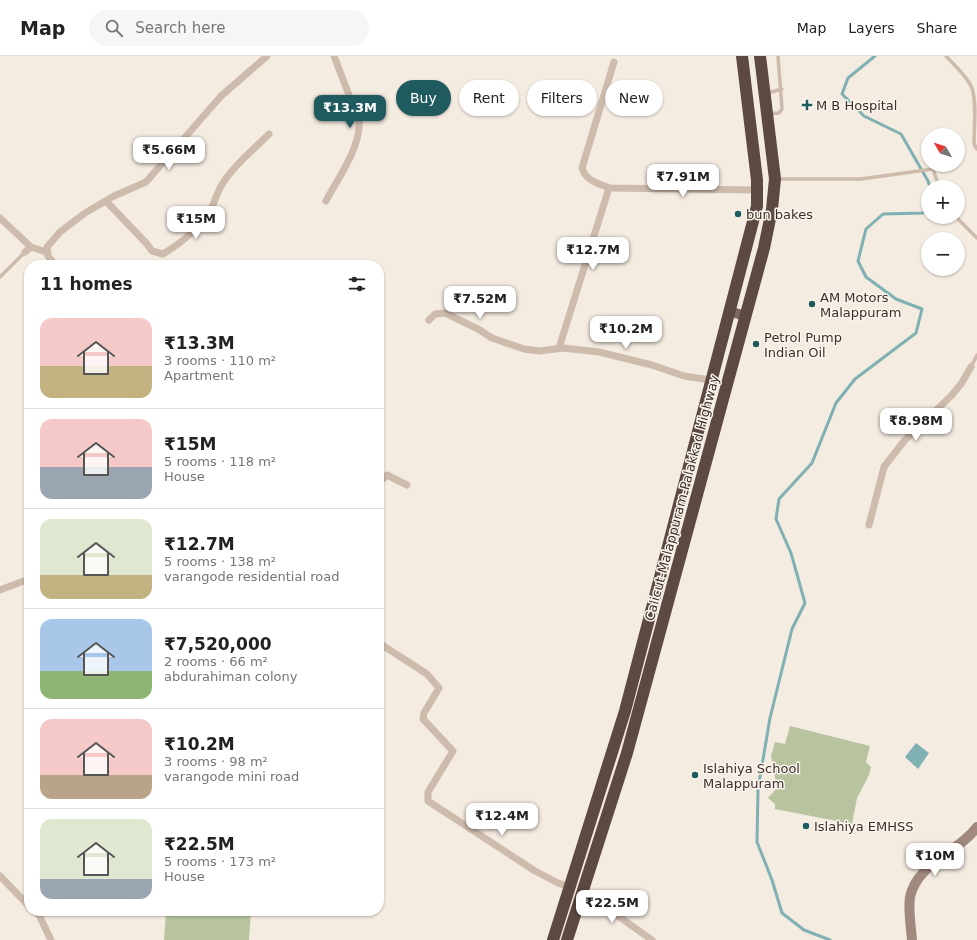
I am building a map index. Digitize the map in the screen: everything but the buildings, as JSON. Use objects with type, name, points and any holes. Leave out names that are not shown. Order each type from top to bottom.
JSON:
[{"type":"highway","name":"Calicut-Malappuram-Palakkad Highway","points":[[552,940],[625,711],[757,206],[757,190],[742,56]]},
{"type":"highway","name":"Calicut-Malappuram-Palakkad Highway","points":[[567,940],[627,753],[764,248],[772,209],[774,179],[760,56]]},
{"type":"highway","points":[[747,105],[766,104]]},
{"type":"main road","points":[[729,311],[745,316]]},
{"type":"street","points":[[46,252],[46,247],[60,232],[84,213],[146,182],[221,96],[267,56]]},
{"type":"street","points":[[326,201],[353,150],[360,131],[359,121],[334,56]]},
{"type":"street","points":[[614,62],[582,168],[584,175],[590,180],[609,188],[757,190]]},
{"type":"street","points":[[106,201],[152,251],[157,254],[163,254],[180,243],[203,221],[213,205],[220,188],[241,162],[269,134]]},
{"type":"street","points":[[559,348],[609,188]]},
{"type":"street","points":[[0,218],[31,246],[46,252],[52,260]]},
{"type":"street","points":[[25,252],[31,246]]},
{"type":"street","points":[[429,320],[435,314],[445,313],[478,329],[492,338],[524,349],[539,351],[559,348],[599,352],[652,364],[684,376],[711,380]]},
{"type":"street","points":[[869,525],[884,466],[904,440],[951,396],[961,384],[971,367]]},
{"type":"street","points":[[384,478],[387,475],[407,485]]},
{"type":"street","points":[[0,590],[24,581]]},
{"type":"street","points":[[384,646],[427,674],[440,688],[424,713],[423,719],[453,751],[428,792],[428,801],[535,871],[558,883],[570,887]]},
{"type":"street","points":[[912,940],[910,898],[915,882],[922,873],[965,842],[977,827]]},
{"type":"street","points":[[0,876],[24,901]]},
{"type":"street","points":[[581,898],[601,904],[652,940]]},
{"type":"street","points":[[39,916],[51,940]]},
{"type":"lane","points":[[778,56],[782,89],[782,109],[779,112],[766,104],[782,89]]},
{"type":"lane","points":[[946,56],[968,81],[972,88],[974,104],[974,144],[977,149]]},
{"type":"lane","points":[[774,179],[861,179],[933,169],[937,180]]},
{"type":"lane","points":[[963,224],[977,238]]},
{"type":"lane","points":[[0,277],[25,252]]},
{"type":"lane","points":[[971,367],[977,355]]},
{"type":"green space","points":[[790,726],[870,746],[866,762],[871,767],[869,775],[857,798],[852,824],[775,809],[775,804],[768,798],[777,788],[771,756],[775,742],[785,744]]},
{"type":"green space","points":[[166,916],[251,916],[249,940],[164,940]]},
{"type":"water","points":[[916,743],[929,753],[918,769],[905,757]]},
{"type":"waterway","points":[[875,56],[848,78],[842,94],[864,116],[901,134],[927,180]]},
{"type":"waterway","points":[[830,940],[804,930],[782,913],[772,880],[757,842],[758,789],[770,718],[792,629],[805,603],[791,553],[776,519],[779,499],[812,463],[836,403],[855,379],[916,333],[922,309],[896,299],[866,277],[858,261],[866,229],[883,214],[921,213]]},
{"type":"place","name":"M B Hospital","points":[[807,105]]},
{"type":"place","name":"bun bakes","points":[[738,214]]},
{"type":"place","name":"AM Motors Malappuram","points":[[812,304]]},
{"type":"place","name":"Petrol Pump Indian Oil","points":[[756,344]]},
{"type":"place","name":"Islahiya School Malappuram","points":[[695,775]]},
{"type":"place","name":"Islahiya EMHSS","points":[[806,826]]}]
